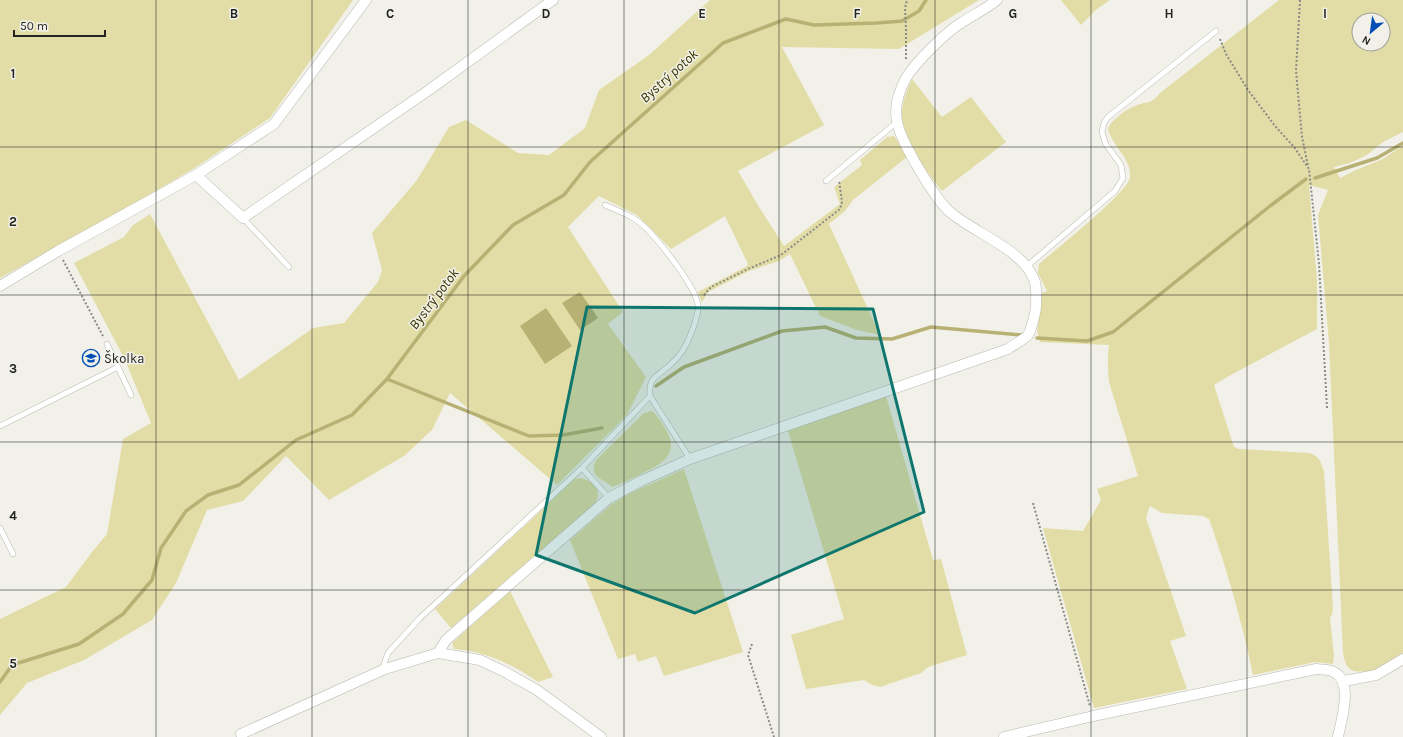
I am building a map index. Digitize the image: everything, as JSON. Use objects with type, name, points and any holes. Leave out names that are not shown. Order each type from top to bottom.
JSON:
[{"type":"street","points":[[0,286],[58,251],[196,175],[274,124],[366,0]]},
{"type":"street","points":[[196,175],[243,218],[429,90],[553,0]]},
{"type":"street","points":[[438,653],[446,640],[609,498],[641,481],[690,460],[1008,348],[1028,335],[1036,311],[1037,293],[1034,281],[1026,267],[1010,251],[958,219],[938,200],[902,136],[897,122],[896,108],[899,93],[914,67],[961,23],[983,11],[997,0]]},
{"type":"street","points":[[239,736],[385,669],[438,653],[480,660],[504,672],[537,690],[601,737]]},
{"type":"street","points":[[1344,681],[1376,675],[1403,659]]},
{"type":"street","points":[[1004,737],[1093,716],[1316,669],[1334,672],[1344,681],[1346,697],[1338,737]]},
{"type":"lane","points":[[1026,267],[1115,191],[1123,178],[1121,165],[1105,143],[1102,131],[1104,123],[1108,117],[1216,31]]},
{"type":"lane","points":[[826,181],[897,122]]},
{"type":"lane","points":[[605,205],[634,218],[649,233],[677,264],[698,304],[698,309],[687,344],[680,354],[652,380],[649,388],[650,396],[690,460]]},
{"type":"lane","points":[[243,218],[289,267]]},
{"type":"lane","points":[[107,344],[132,395]]},
{"type":"lane","points":[[0,426],[118,367]]},
{"type":"lane","points":[[385,669],[384,664],[388,653],[420,618],[582,468],[650,396]]},
{"type":"lane","points":[[582,468],[609,498]]},
{"type":"lane","points":[[0,528],[13,554]]},
{"type":"path","points":[[906,79],[905,8],[907,0]]},
{"type":"path","points":[[1300,0],[1296,71],[1303,142],[1309,169],[1319,264],[1327,408]]},
{"type":"path","points":[[1216,31],[1226,54],[1248,90],[1275,126],[1294,147],[1309,169]]},
{"type":"path","points":[[698,304],[705,293],[711,288],[748,269],[781,256],[840,209],[842,202],[837,172]]},
{"type":"path","points":[[58,251],[107,344]]},
{"type":"path","points":[[1033,503],[1093,716]]},
{"type":"path","points":[[752,644],[748,655],[774,737]]},
{"type":"highlighted area","points":[[587,307],[873,309],[924,512],[695,613],[536,555]]},
{"type":"shaded area","points":[[0,0],[353,0],[270,118],[193,169],[0,278]]},
{"type":"shaded area","points":[[710,0],[979,0],[899,49],[782,47],[824,125],[738,171],[784,246],[840,204],[834,187],[862,165],[860,160],[887,137],[894,136],[907,157],[853,200],[845,211],[829,224],[880,335],[857,330],[820,316],[790,254],[779,261],[749,271],[708,292],[702,302],[698,292],[747,266],[748,264],[725,216],[671,249],[637,215],[599,196],[568,227],[623,312],[608,324],[646,377],[627,415],[557,485],[450,393],[432,430],[404,456],[329,500],[286,456],[243,501],[207,510],[176,583],[152,620],[84,660],[27,683],[0,715],[0,619],[66,587],[107,534],[123,439],[151,423],[125,360],[74,263],[124,237],[133,225],[150,214],[239,380],[313,328],[344,323],[378,282],[382,270],[372,233],[417,180],[449,127],[466,120],[518,153],[549,155],[585,128],[599,90],[649,55]]},
{"type":"shaded area","points":[[1061,0],[1110,0],[1097,9],[1081,25]]},
{"type":"shaded area","points":[[1279,0],[1403,0],[1403,132],[1383,142],[1367,155],[1350,163],[1334,167],[1340,178],[1383,159],[1403,145],[1403,653],[1387,665],[1363,672],[1349,668],[1343,655],[1329,343],[1318,215],[1328,190],[1309,185],[1317,281],[1317,329],[1214,385],[1234,447],[1239,449],[1310,453],[1316,456],[1320,461],[1324,471],[1333,608],[1332,615],[1330,617],[1334,656],[1333,664],[1315,662],[1253,675],[1235,601],[1209,519],[1203,516],[1162,513],[1150,506],[1146,518],[1186,636],[1170,641],[1187,689],[1094,708],[1043,528],[1083,531],[1101,500],[1097,489],[1138,476],[1109,382],[1109,345],[1040,342],[1037,331],[1042,293],[1047,291],[1038,273],[1039,264],[1105,208],[1126,185],[1130,177],[1130,170],[1125,158],[1113,141],[1108,128],[1123,112],[1139,104],[1151,101]]},
{"type":"shaded area","points":[[912,79],[942,117],[971,97],[1006,142],[942,191],[917,156],[903,127],[903,103]]},
{"type":"shaded area","points":[[580,292],[598,318],[580,330],[562,303]]},
{"type":"shaded area","points":[[546,308],[572,346],[545,364],[520,326]]},
{"type":"shaded area","points":[[886,396],[933,560],[941,559],[967,655],[928,667],[921,673],[880,687],[872,685],[864,680],[806,689],[791,635],[844,619],[788,431]]},
{"type":"shaded area","points":[[652,411],[661,422],[670,438],[670,452],[667,457],[657,466],[632,479],[612,487],[595,474],[594,466],[596,460],[644,413]]},
{"type":"shaded area","points":[[684,469],[743,652],[664,676],[656,656],[638,662],[635,654],[618,659],[570,540],[612,504],[630,493]]},
{"type":"shaded area","points":[[580,478],[594,485],[598,492],[598,497],[593,506],[451,628],[435,609],[575,479]]},
{"type":"shaded area","points":[[510,591],[553,677],[538,682],[508,664],[498,660],[477,652],[454,649],[452,643]]},
{"type":"waterway","name":"Bystrý potok","points":[[0,682],[12,665],[79,644],[123,614],[152,580],[161,548],[186,511],[208,495],[239,485],[296,440],[352,415],[387,379],[464,276],[513,225],[564,195],[590,162],[723,43],[786,19],[814,25],[902,21],[919,11],[926,0]]},
{"type":"waterway","points":[[1315,178],[1377,158],[1403,143]]},
{"type":"waterway","points":[[1037,338],[1087,341],[1113,332],[1270,206],[1306,179]]},
{"type":"waterway","points":[[656,386],[684,367],[782,331],[825,327],[856,338],[892,339],[931,327],[1022,335]]},
{"type":"waterway","points":[[387,379],[529,436],[563,435],[602,428]]},
{"type":"place","name":"Školka","points":[[91,358]]}]
